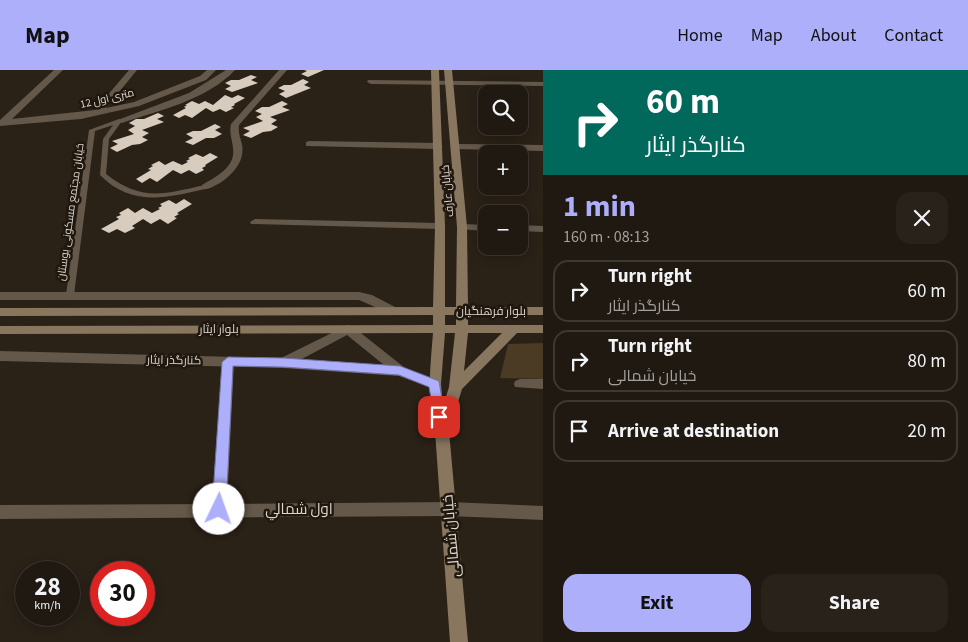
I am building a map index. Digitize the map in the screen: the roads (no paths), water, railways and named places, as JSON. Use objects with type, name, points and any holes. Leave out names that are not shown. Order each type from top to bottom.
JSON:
[{"type":"main road","name":"خیابان عارف","points":[[435,70],[440,226],[439,328]]},
{"type":"main road","name":"خیابان عارف","points":[[448,70],[462,227],[462,328]]},
{"type":"main road","name":"بلوار ایثار","points":[[0,312],[438,311]]},
{"type":"main road","name":"بلوار فرهنگیان","points":[[438,311],[543,311]]},
{"type":"main road","name":"بلوار ایثار","points":[[0,330],[439,328]]},
{"type":"main road","name":"بلوار فرهنگیان","points":[[439,328],[543,329]]},
{"type":"main road","name":"خیابان شمالی","points":[[439,328],[435,384],[436,404],[442,431],[459,642]]},
{"type":"main road","name":"خیابان شمالی","points":[[442,431],[456,387],[462,328]]},
{"type":"main road","points":[[456,387],[514,329]]},
{"type":"street","points":[[1,123],[59,70]]},
{"type":"street","points":[[98,112],[133,70]]},
{"type":"street","name":"12 متری اول","points":[[1,123],[56,119],[136,104],[203,78],[212,70]]},
{"type":"street","name":"خیابان مجتمع مسکونی بوستان","points":[[119,121],[164,107],[209,87],[220,81],[232,70]]},
{"type":"street","points":[[205,188],[222,178],[237,161],[238,144],[233,132],[235,124],[283,70]]},
{"type":"street","points":[[371,82],[543,84]]},
{"type":"street","points":[[309,144],[438,146]]},
{"type":"street","points":[[456,147],[543,148]]},
{"type":"street","points":[[255,222],[440,226]]},
{"type":"street","points":[[462,227],[478,228]]},
{"type":"street","points":[[528,228],[543,229]]},
{"type":"street","points":[[0,296],[359,296],[368,298],[391,310]]},
{"type":"street","points":[[283,363],[348,329],[400,371]]},
{"type":"street","name":"کنارگذر ایثار","points":[[0,356],[283,363],[400,371],[435,384]]},
{"type":"street","points":[[219,509],[228,362]]},
{"type":"street","points":[[520,384],[543,384]]},
{"type":"street","name":"اول شمالي","points":[[0,512],[219,509],[448,509],[543,513]]},
{"type":"lane","points":[[119,121],[106,138],[103,175],[113,184],[124,191],[150,198],[205,188]]},
{"type":"lane","name":"خیابان مجتمع مسکونی بوستان","points":[[70,295],[92,130],[119,121]]}]
